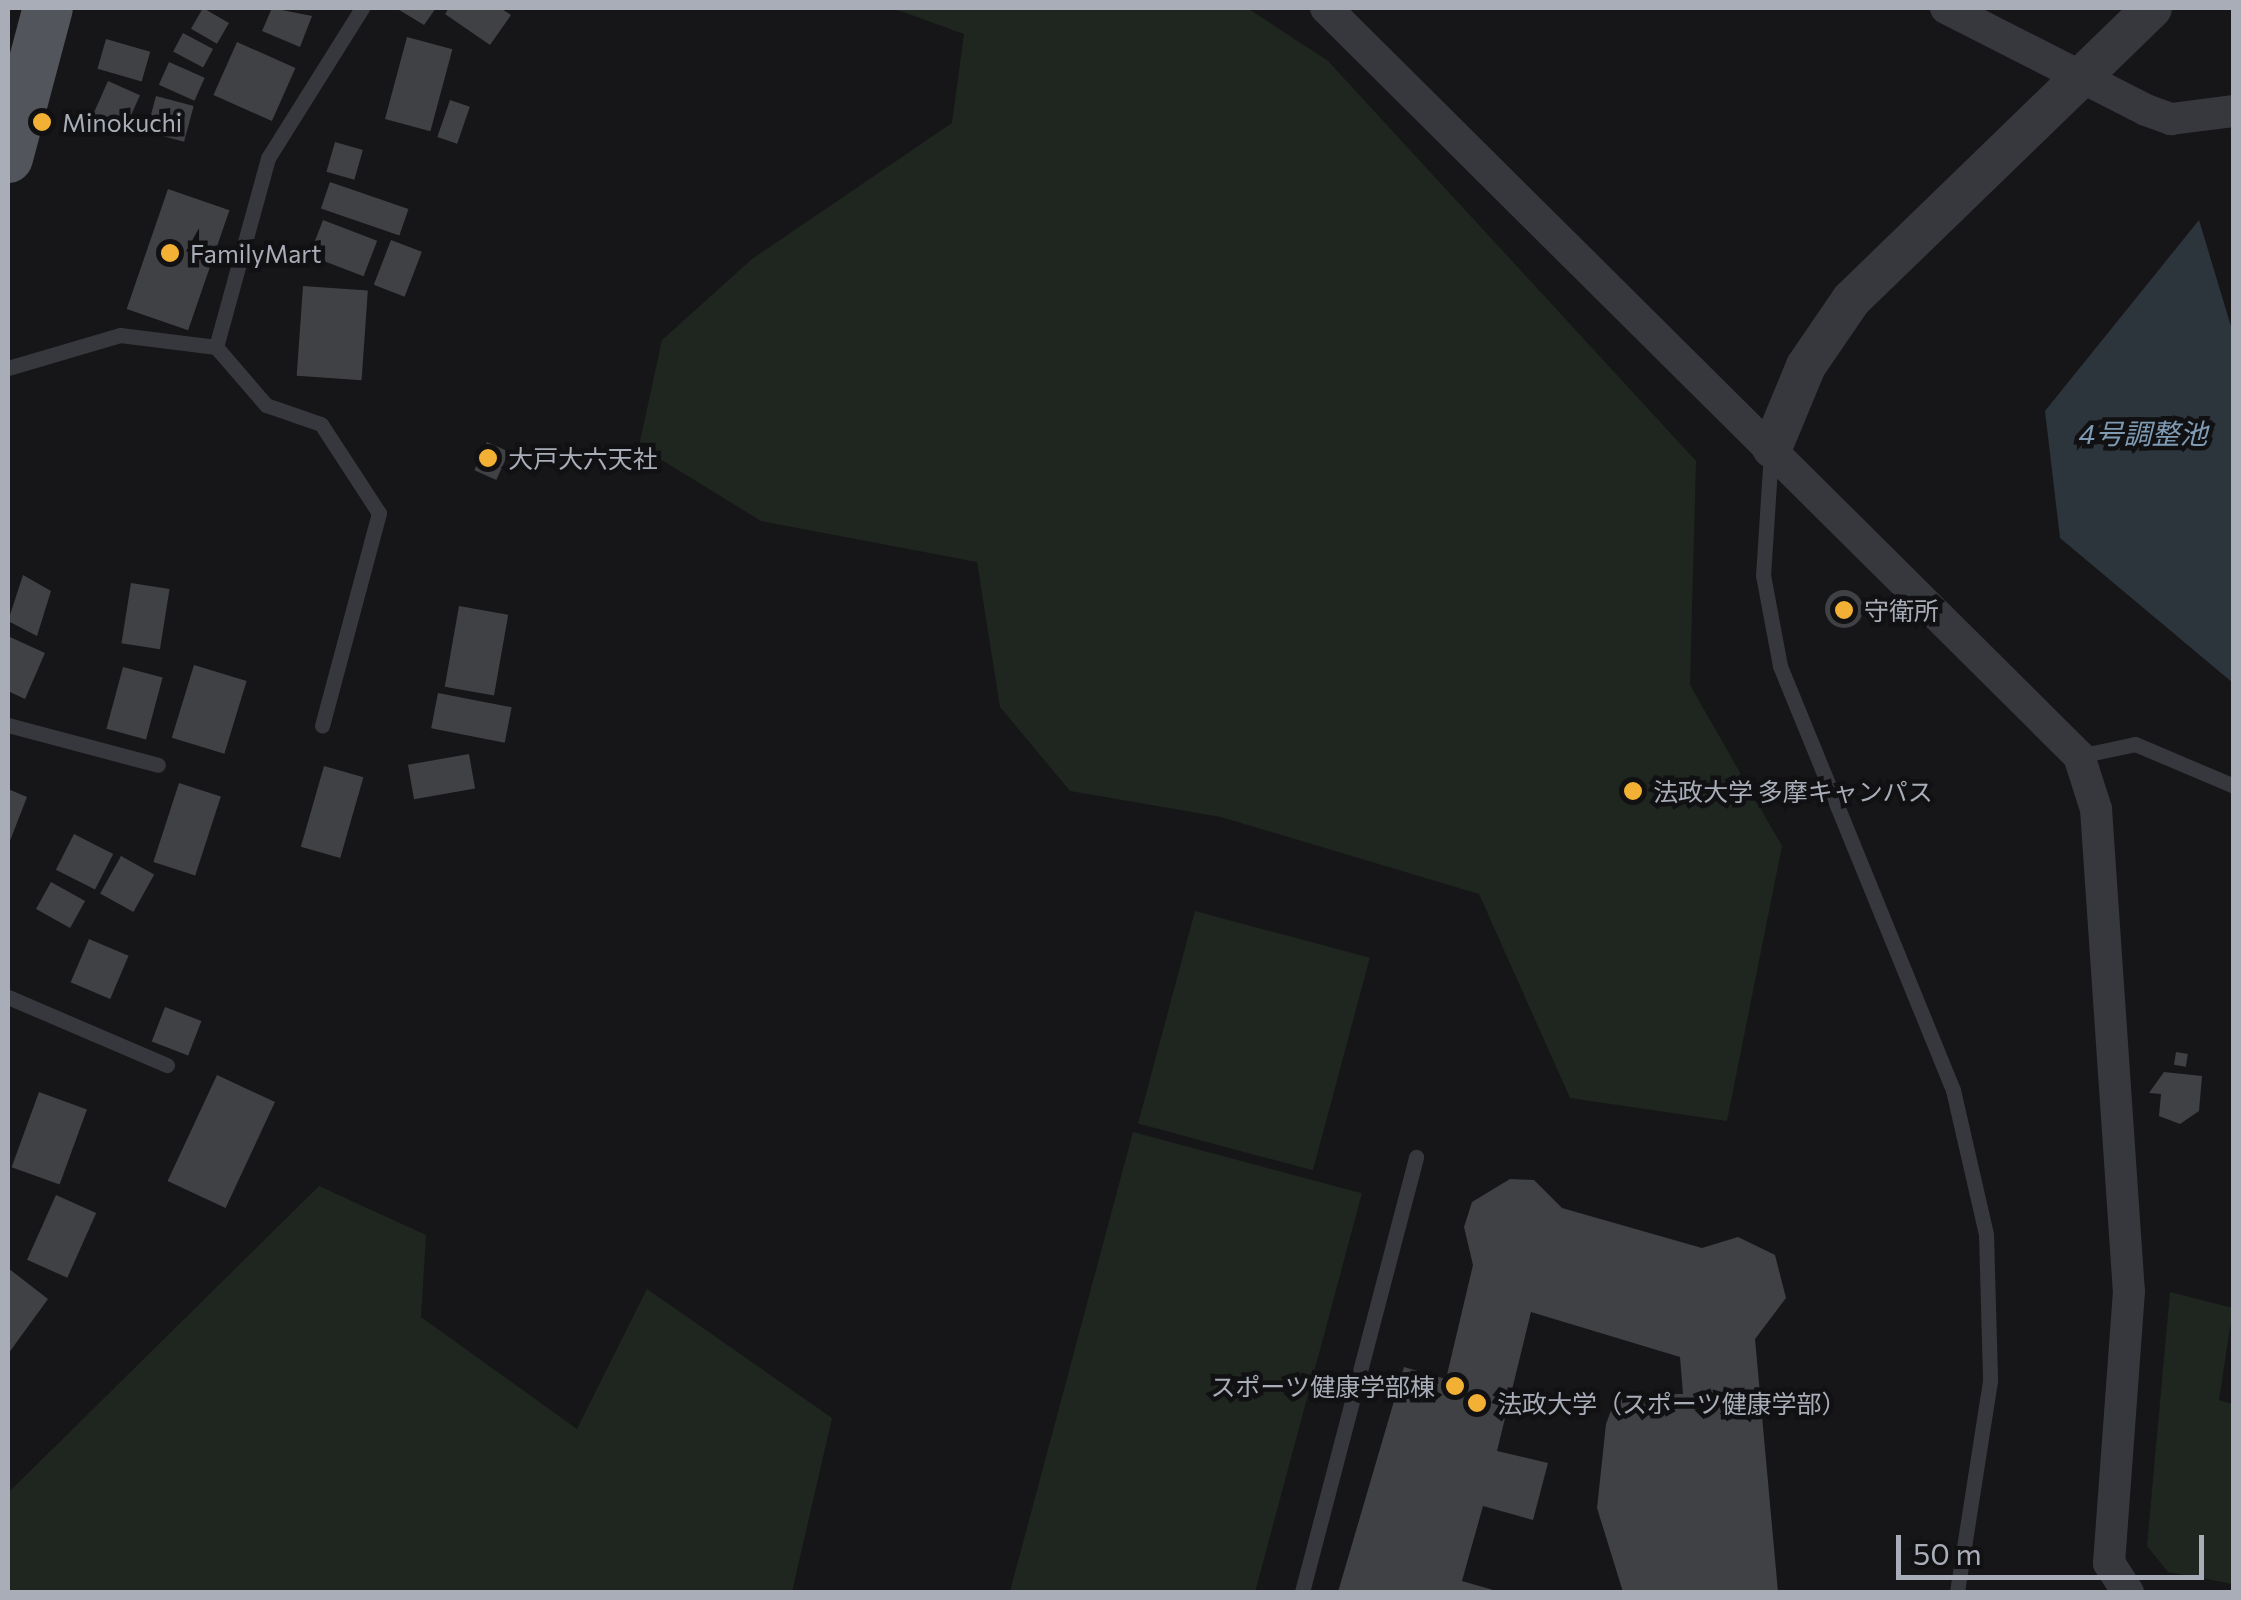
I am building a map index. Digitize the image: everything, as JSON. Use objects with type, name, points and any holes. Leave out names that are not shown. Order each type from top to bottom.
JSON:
[{"type":"main road","points":[[8,158],[48,8]]},
{"type":"street","points":[[1326,8],[2078,756],[2096,808],[2130,1291],[2109,1563],[2128,1592]]},
{"type":"street","points":[[1946,8],[2172,119],[2234,111]]},
{"type":"street","points":[[1772,448],[1806,366],[1851,300],[2152,8]]},
{"type":"lane","points":[[216,347],[268,158],[362,8]]},
{"type":"lane","points":[[8,368],[120,335],[216,347],[266,406],[321,424],[380,513],[322,726]]},
{"type":"lane","points":[[1772,448],[1763,575],[1780,666],[1953,1090],[1986,1234],[1990,1382],[1957,1592]]},
{"type":"lane","points":[[8,725],[158,764]]},
{"type":"lane","points":[[2078,756],[2134,744],[2234,786]]},
{"type":"lane","points":[[8,996],[167,1065]]},
{"type":"lane","points":[[1302,1592],[1416,1157]]},
{"type":"shaded area","points":[[892,8],[1247,8],[1328,61],[1696,461],[1690,685],[1782,846],[1727,1121],[1570,1098],[1479,894],[1221,817],[1070,791],[1000,707],[977,562],[761,521],[639,446],[662,340],[752,259],[952,123],[964,34]]},
{"type":"shaded area","points":[[1195,911],[1370,958],[1313,1170],[1138,1124]]},
{"type":"shaded area","points":[[1133,1132],[1362,1193],[1255,1592],[1010,1592]]},
{"type":"shaded area","points":[[319,1186],[426,1235],[421,1317],[577,1429],[647,1289],[832,1418],[792,1592],[8,1592],[8,1493]]},
{"type":"shaded area","points":[[2170,1292],[2233,1308],[2219,1400],[2233,1404],[2233,1584],[2168,1572],[2147,1546]]},
{"type":"water","name":"4号調整池","points":[[2199,220],[2233,333],[2233,683],[2060,538],[2045,411]]},
{"type":"building","points":[[203,8],[229,23],[217,44],[191,29]]},
{"type":"building","points":[[272,8],[312,16],[300,47],[262,31]]},
{"type":"building","points":[[396,8],[436,8],[424,25]]},
{"type":"building","points":[[449,8],[500,8],[511,15],[490,45],[445,14]]},
{"type":"building","points":[[183,33],[213,49],[203,68],[173,52]]},
{"type":"building","points":[[407,37],[452,49],[430,131],[385,119]]},
{"type":"building","points":[[106,39],[150,52],[142,81],[97,69]]},
{"type":"building","points":[[237,42],[295,68],[272,121],[213,95]]},
{"type":"building","points":[[169,62],[205,78],[194,101],[159,85]]},
{"type":"building","points":[[108,81],[140,95],[125,130],[93,116]]},
{"type":"building","points":[[156,96],[194,106],[184,142],[146,132]]},
{"type":"building","points":[[450,100],[470,107],[457,144],[437,137]]},
{"type":"building","points":[[335,142],[363,150],[354,180],[326,172]]},
{"type":"building","points":[[330,182],[408,209],[399,235],[321,208]]},
{"type":"building","points":[[168,189],[229,210],[188,330],[127,309]]},
{"type":"building","points":[[323,220],[377,241],[364,276],[309,255]]},
{"type":"building","points":[[391,240],[422,252],[405,297],[374,285]]},
{"type":"building","points":[[303,286],[368,291],[362,380],[297,376]]},
{"type":"building","points":[[487,442],[509,452],[496,480],[474,470]]},
{"type":"building","points":[[23,575],[51,591],[37,636],[8,621]]},
{"type":"building","points":[[131,583],[170,589],[160,649],[121,643]]},
{"type":"building","name":"守衛所","points":[[1844,590],[1857,596],[1863,609],[1857,622],[1844,628],[1831,622],[1825,609],[1831,596]]},
{"type":"building","points":[[459,606],[508,615],[494,695],[445,687]]},
{"type":"building","points":[[10,637],[45,653],[25,699],[8,691]]},
{"type":"building","points":[[194,665],[247,681],[224,754],[172,738]]},
{"type":"building","points":[[123,667],[163,678],[146,739],[106,729]]},
{"type":"building","points":[[438,693],[512,707],[505,743],[431,728]]},
{"type":"building","points":[[469,754],[475,788],[414,799],[408,765]]},
{"type":"building","points":[[324,766],[363,777],[340,858],[301,847]]},
{"type":"building","points":[[179,783],[221,797],[195,876],[153,862]]},
{"type":"building","points":[[8,789],[27,797],[8,846]]},
{"type":"building","points":[[74,834],[113,854],[95,890],[56,870]]},
{"type":"building","points":[[121,856],[154,874],[133,912],[100,894]]},
{"type":"building","points":[[51,882],[85,901],[70,928],[36,909]]},
{"type":"building","points":[[89,939],[129,956],[110,999],[71,982]]},
{"type":"building","points":[[165,1007],[201,1021],[188,1056],[152,1042]]},
{"type":"building","points":[[2176,1052],[2188,1054],[2186,1067],[2174,1065]]},
{"type":"building","points":[[2164,1072],[2202,1076],[2199,1111],[2180,1124],[2159,1116],[2161,1094],[2149,1093]]},
{"type":"building","points":[[217,1075],[275,1102],[226,1208],[168,1181]]},
{"type":"building","points":[[39,1092],[87,1109],[60,1185],[12,1167]]},
{"type":"building","name":"スポーツ健康学部棟","points":[[1510,1179],[1534,1180],[1562,1208],[1702,1248],[1738,1237],[1775,1255],[1786,1298],[1755,1339],[1778,1592],[1623,1592],[1597,1508],[1606,1424],[1617,1394],[1683,1394],[1680,1357],[1531,1312],[1497,1451],[1548,1463],[1533,1520],[1483,1506],[1462,1581],[1500,1592],[1338,1592],[1404,1367],[1446,1379],[1473,1265],[1464,1227],[1472,1202]]},
{"type":"building","points":[[56,1195],[96,1213],[67,1278],[27,1260]]},
{"type":"building","points":[[8,1268],[48,1299],[8,1354]]},
{"type":"place","name":"Minokuchi","points":[[42,122]]},
{"type":"place","name":"FamilyMart","points":[[170,253]]},
{"type":"place","name":"大戸大六天社","points":[[488,458]]},
{"type":"place","name":"守衛所","points":[[1844,610]]},
{"type":"place","name":"法政大学 多摩キャンパス","points":[[1633,791]]},
{"type":"place","name":"スポーツ健康学部棟","points":[[1455,1386]]},
{"type":"place","name":"法政大学（スポーツ健康学部）","points":[[1477,1403]]}]
